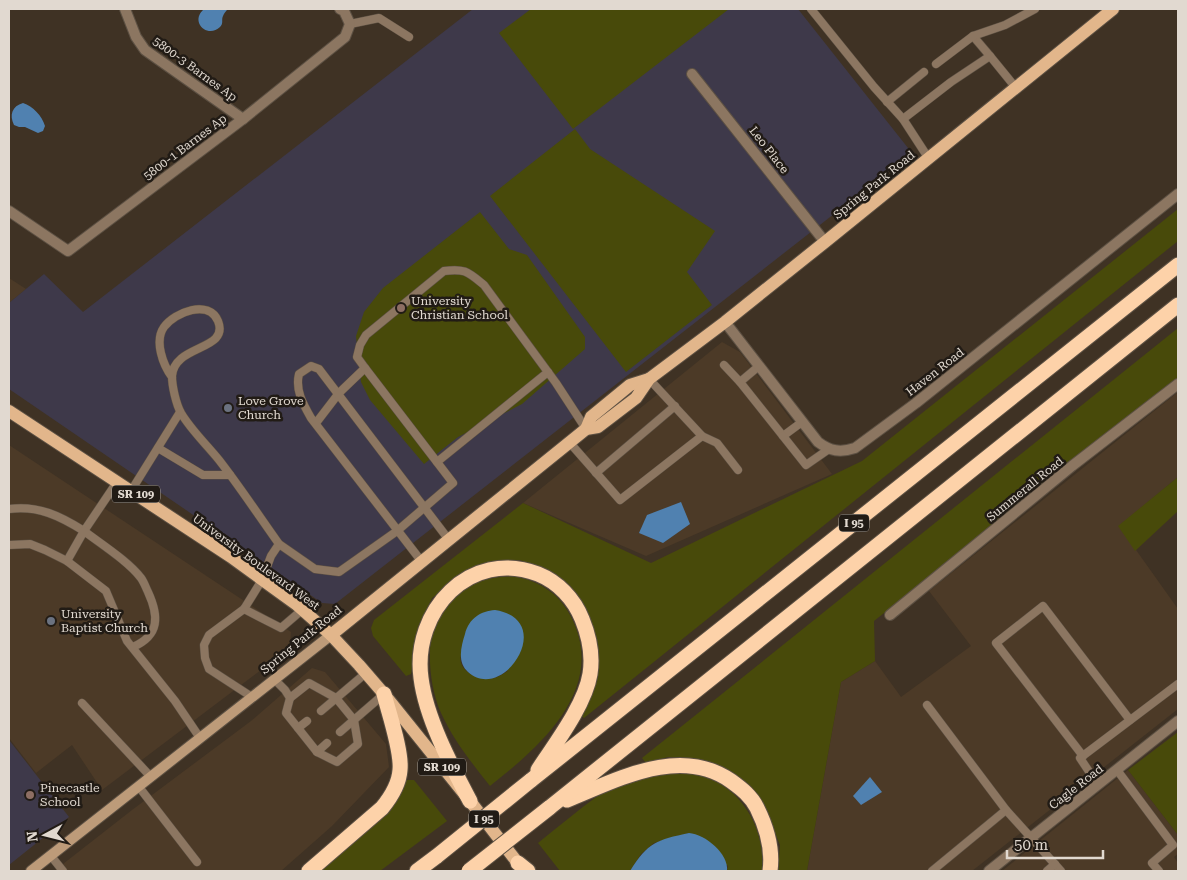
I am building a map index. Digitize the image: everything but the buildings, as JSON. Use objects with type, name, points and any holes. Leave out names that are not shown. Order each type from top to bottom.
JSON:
[{"type":"highway","name":"I 95","points":[[418,871],[1178,265]]},
{"type":"highway","name":"I 95","points":[[469,871],[1178,305]]},
{"type":"highway","points":[[470,801],[449,761],[429,710],[421,678],[422,649],[427,627],[440,603],[456,586],[468,578],[496,568],[507,567],[527,570],[548,578],[559,586],[576,605],[587,631],[590,645],[590,673],[587,686],[560,737],[530,782]]},
{"type":"highway","points":[[309,871],[382,808],[391,797],[397,783],[400,768],[394,732],[384,694]]},
{"type":"highway","points":[[550,808],[620,778],[654,768],[684,764],[719,772],[753,800],[767,832],[770,849],[770,871]]},
{"type":"main road","name":"Spring Park Road","points":[[31,871],[274,680],[586,430],[598,427],[636,398],[649,379],[826,242],[1113,9]]},
{"type":"main road","name":"University Boulevard West","points":[[9,411],[231,557],[302,610],[330,635],[384,694],[523,869]]},
{"type":"street","name":"5800-3 Barnes Ap","points":[[125,9],[136,37],[145,50],[243,119]]},
{"type":"street","points":[[340,9],[344,11],[350,24]]},
{"type":"street","name":"5800-1 Barnes Ap","points":[[9,211],[68,251],[243,119],[338,43],[345,37],[350,24]]},
{"type":"street","name":"Leo Place","points":[[692,74],[826,242]]},
{"type":"street","name":"Haven Road","points":[[829,449],[846,451],[855,448],[916,403],[1178,194]]},
{"type":"street","points":[[725,322],[818,442],[829,449]]},
{"type":"street","name":"Summerall Road","points":[[890,615],[1072,466],[1178,384]]},
{"type":"street","name":"Cagle Road","points":[[989,871],[1178,722]]},
{"type":"lane","points":[[811,9],[903,119],[929,159]]},
{"type":"lane","points":[[936,64],[973,36],[1004,25],[1035,9]]},
{"type":"lane","points":[[350,24],[379,18],[409,37]]},
{"type":"lane","points":[[973,36],[1016,88]]},
{"type":"lane","points":[[903,119],[951,82],[990,56]]},
{"type":"lane","points":[[887,102],[924,72]]},
{"type":"lane","points":[[172,377],[168,372],[160,343],[164,328],[170,322],[190,310],[212,312],[220,326],[214,341],[180,358],[174,366],[172,377],[180,412],[230,475],[279,544],[315,569],[339,572],[398,531],[454,483],[357,358],[360,344],[366,335],[444,271],[459,269],[472,274],[484,285],[548,372],[586,430]]},
{"type":"lane","points":[[724,364],[806,465],[829,449]]},
{"type":"lane","points":[[422,562],[302,402],[297,383],[299,374],[311,366],[319,369],[449,540]]},
{"type":"lane","points":[[740,382],[759,366]]},
{"type":"lane","points":[[316,423],[339,393],[365,368]]},
{"type":"lane","points":[[437,462],[548,372]]},
{"type":"lane","points":[[649,379],[702,436],[717,443],[738,470]]},
{"type":"lane","points":[[596,473],[675,406]]},
{"type":"lane","points":[[131,491],[180,412]]},
{"type":"lane","points":[[782,436],[802,422]]},
{"type":"lane","points":[[570,443],[620,500],[702,436]]},
{"type":"lane","points":[[158,448],[203,475],[230,475]]},
{"type":"lane","points":[[67,561],[84,531],[117,482]]},
{"type":"lane","points":[[9,510],[22,508],[37,509],[60,516],[119,557],[142,578],[154,605],[154,627],[150,636],[144,642],[133,647]]},
{"type":"lane","points":[[9,545],[30,544],[67,561],[106,591],[127,640],[175,701],[200,738]]},
{"type":"lane","points":[[252,697],[209,669],[205,658],[204,645],[208,635],[244,610],[262,580],[271,556],[279,544]]},
{"type":"lane","points":[[1084,756],[996,643],[1043,606],[1130,720]]},
{"type":"lane","points":[[244,610],[282,628],[302,610]]},
{"type":"lane","points":[[322,711],[366,673]]},
{"type":"lane","points":[[274,680],[285,690],[290,698]]},
{"type":"lane","points":[[309,683],[336,698],[354,720],[358,744],[337,762],[316,752],[286,713],[290,698],[309,683]]},
{"type":"lane","points":[[1098,785],[1080,758],[1178,684]]},
{"type":"lane","points":[[340,732],[384,694]]},
{"type":"lane","points":[[82,703],[151,777]]},
{"type":"lane","points":[[927,705],[1006,810],[1061,871]]},
{"type":"lane","points":[[298,728],[307,721]]},
{"type":"lane","points":[[316,752],[327,743]]},
{"type":"lane","points":[[1117,770],[1173,845],[1152,863],[1159,871]]},
{"type":"lane","points":[[139,786],[197,862]]},
{"type":"lane","points":[[932,871],[1006,810]]},
{"type":"lane","points":[[51,856],[63,871]]},
{"type":"lane","points":[[1046,871],[1055,864]]},
{"type":"shaded area","name":"University Christian School","points":[[473,9],[798,9],[912,153],[335,604],[322,603],[9,389],[9,303],[44,274],[83,312]]},
{"type":"shaded area","points":[[531,9],[729,9],[573,129],[499,33]]},
{"type":"shaded area","points":[[575,129],[590,149],[715,231],[687,272],[712,305],[626,372],[490,196]]},
{"type":"shaded area","points":[[1178,209],[1178,241],[584,718],[580,715],[597,667],[596,636],[581,602],[556,574],[520,560],[491,562],[462,574],[432,598],[418,627],[411,674],[406,676],[373,636],[371,628],[374,620],[523,503],[651,563],[862,461]]},
{"type":"shaded area","points":[[480,212],[509,249],[527,255],[585,337],[585,349],[522,404],[458,437],[424,464],[370,400],[361,382],[356,336],[364,312],[383,288]]},
{"type":"shaded area","points":[[9,278],[26,289],[9,303]]},
{"type":"shaded area","points":[[1178,328],[1178,379],[874,621],[875,661],[841,682],[807,871],[778,871],[780,845],[763,804],[740,778],[707,761],[668,757],[646,763],[642,758]]},
{"type":"shaded area","points":[[722,342],[740,352],[832,474],[646,556],[523,503]]},
{"type":"shaded area","points":[[1178,392],[1178,477],[1119,526],[1178,609],[1178,709],[972,871],[807,871],[841,682],[875,661],[901,697],[971,646],[929,591]]},
{"type":"shaded area","points":[[9,445],[291,632],[290,646],[281,655],[102,790],[72,745],[36,773],[9,738]]},
{"type":"shaded area","points":[[1178,477],[1178,511],[1135,551],[1118,526]]},
{"type":"shaded area","points":[[512,576],[546,588],[565,607],[580,641],[581,666],[575,690],[564,712],[530,753],[490,786],[457,742],[441,713],[433,685],[430,647],[436,623],[446,607],[459,594],[482,581]],"holes":[[[462,652],[508,671],[500,676],[488,679],[475,676],[469,673],[462,664],[460,658]]]},
{"type":"shaded area","points":[[312,668],[325,672],[386,744],[389,767],[332,826],[281,871],[54,871],[251,721]]},
{"type":"shaded area","points":[[1178,732],[1178,835],[1128,770]]},
{"type":"shaded area","name":"Pinecastle School","points":[[9,740],[69,817],[9,865]]},
{"type":"shaded area","points":[[1128,770],[1178,835],[1178,854],[1174,857],[1178,863],[1178,871],[1002,871]]},
{"type":"shaded area","points":[[683,772],[700,775],[717,782],[740,801],[756,827],[760,841],[762,871],[727,871],[728,866],[689,833],[654,843],[641,854],[630,871],[560,871],[538,843],[599,795],[618,785],[639,778]]},
{"type":"shaded area","points":[[404,780],[414,780],[447,821],[380,871],[317,871]]},
{"type":"water","points":[[204,9],[228,9],[222,17],[220,27],[210,31],[199,24],[198,19]]},
{"type":"water","points":[[23,103],[34,109],[44,122],[43,131],[38,133],[25,127],[14,125],[12,111],[16,106]]},
{"type":"water","points":[[681,502],[690,524],[663,543],[639,533],[647,515]]},
{"type":"water","points":[[495,610],[513,617],[522,628],[523,642],[518,657],[509,669],[496,677],[482,679],[468,672],[462,664],[462,644],[469,624],[476,616]]},
{"type":"water","points":[[870,777],[882,792],[861,805],[853,796]]},
{"type":"water","points":[[689,833],[702,837],[715,846],[724,858],[727,871],[630,871],[642,854],[654,844],[661,840]]},
{"type":"place","name":"University Christian School","points":[[401,308]]},
{"type":"place","name":"Love Grove Church","points":[[228,408]]},
{"type":"place","name":"University Baptist Church","points":[[51,621]]},
{"type":"place","name":"Pinecastle School","points":[[30,795]]}]
